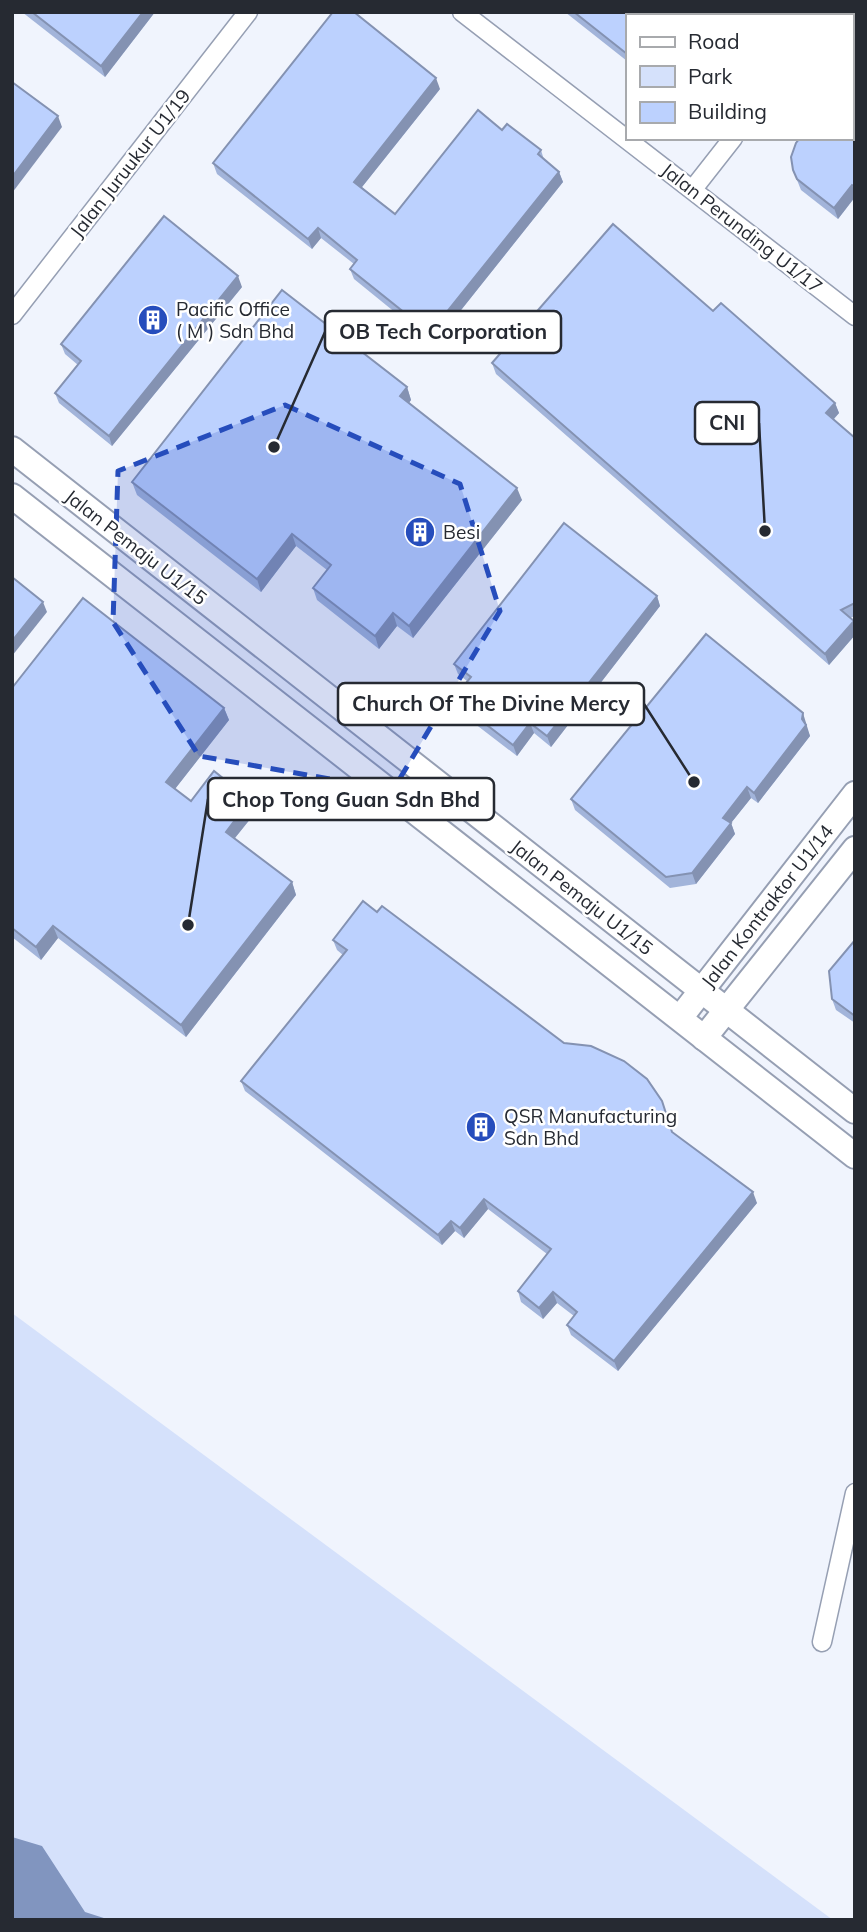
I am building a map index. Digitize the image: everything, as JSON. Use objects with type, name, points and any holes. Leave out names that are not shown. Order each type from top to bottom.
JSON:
[{"type":"street","name":"Jalan Juruukur U1/19","points":[[12,315],[248,12]]},
{"type":"street","name":"Jalan Perunding U1/17","points":[[462,12],[626,138]]},
{"type":"street","name":"Jalan Perunding U1/17","points":[[628,140],[855,316]]},
{"type":"street","points":[[692,189],[731,140]]},
{"type":"street","name":"Jalan Pemaju U1/15","points":[[12,449],[855,1111]]},
{"type":"street","name":"Jalan Pemaju U1/15","points":[[12,495],[855,1156]]},
{"type":"street","name":"Jalan Kontraktor U1/14","points":[[680,1018],[855,794]]},
{"type":"street","name":"Jalan Kontraktor U1/14","points":[[704,1038],[855,849]]},
{"type":"street","points":[[822,1642],[855,1493]]},
{"type":"highlighted area","points":[[285,405],[460,484],[500,611],[393,790],[199,756],[113,622],[118,471]]},
{"type":"green space","points":[[12,1313],[833,1920],[12,1920]]},
{"type":"water","points":[[12,1837],[42,1846],[85,1912],[110,1920],[12,1920]]},
{"type":"building","points":[[32,12],[143,12],[101,66]]},
{"type":"building","points":[[333,12],[354,12],[436,78],[354,182],[395,214],[478,110],[502,130],[507,124],[541,150],[538,154],[559,172],[430,333],[350,269],[357,260],[318,228],[308,239],[213,163]]},
{"type":"building","points":[[574,12],[690,12],[626,14],[626,53]]},
{"type":"building","points":[[855,70],[855,187],[852,185],[834,208],[797,179],[791,157],[798,140],[853,140]]},
{"type":"building","points":[[12,82],[58,116],[12,177]]},
{"type":"building","name":"Pacific Office ( M ) Sdn Bhd","points":[[164,216],[238,276],[109,436],[55,393],[81,361],[61,344]]},
{"type":"building","points":[[613,224],[713,311],[721,303],[835,403],[826,413],[855,438],[855,603],[841,610],[854,621],[825,654],[492,363]]},
{"type":"building","points":[[282,290],[407,387],[400,396],[517,488],[409,626],[393,613],[375,636],[313,588],[331,565],[292,534],[257,579],[132,482]]},
{"type":"building","points":[[564,523],[657,596],[547,736],[530,723],[513,745],[453,699],[471,677],[454,664]]},
{"type":"building","points":[[12,577],[43,602],[12,641]]},
{"type":"building","points":[[83,598],[224,708],[166,782],[191,801],[214,771],[250,800],[226,832],[292,882],[181,1025],[53,926],[36,947],[12,928],[12,688]]},
{"type":"building","points":[[706,634],[803,713],[802,719],[806,725],[754,793],[747,787],[723,818],[731,823],[692,873],[666,877],[571,799]]},
{"type":"building","name":"QSR Manufacturing Sdn Bhd","points":[[363,901],[377,912],[382,906],[564,1043],[591,1046],[624,1061],[647,1079],[662,1101],[672,1132],[753,1192],[614,1361],[567,1325],[577,1312],[553,1292],[539,1308],[518,1291],[551,1249],[484,1199],[460,1228],[451,1221],[438,1235],[241,1081],[347,950],[333,940]]},
{"type":"building","points":[[855,940],[855,1016],[832,999],[829,971]]},
{"type":"place","name":"Pacific Office ( M ) Sdn Bhd","points":[[153,320]]},
{"type":"place","name":"OB Tech Corporation","points":[[274,447]]},
{"type":"place","name":"CNI","points":[[765,531]]},
{"type":"place","name":"Besi","points":[[420,532]]},
{"type":"place","name":"Church Of The Divine Mercy","points":[[694,782]]},
{"type":"place","name":"Chop Tong Guan Sdn Bhd","points":[[188,925]]},
{"type":"place","name":"QSR Manufacturing Sdn Bhd","points":[[481,1127]]}]
